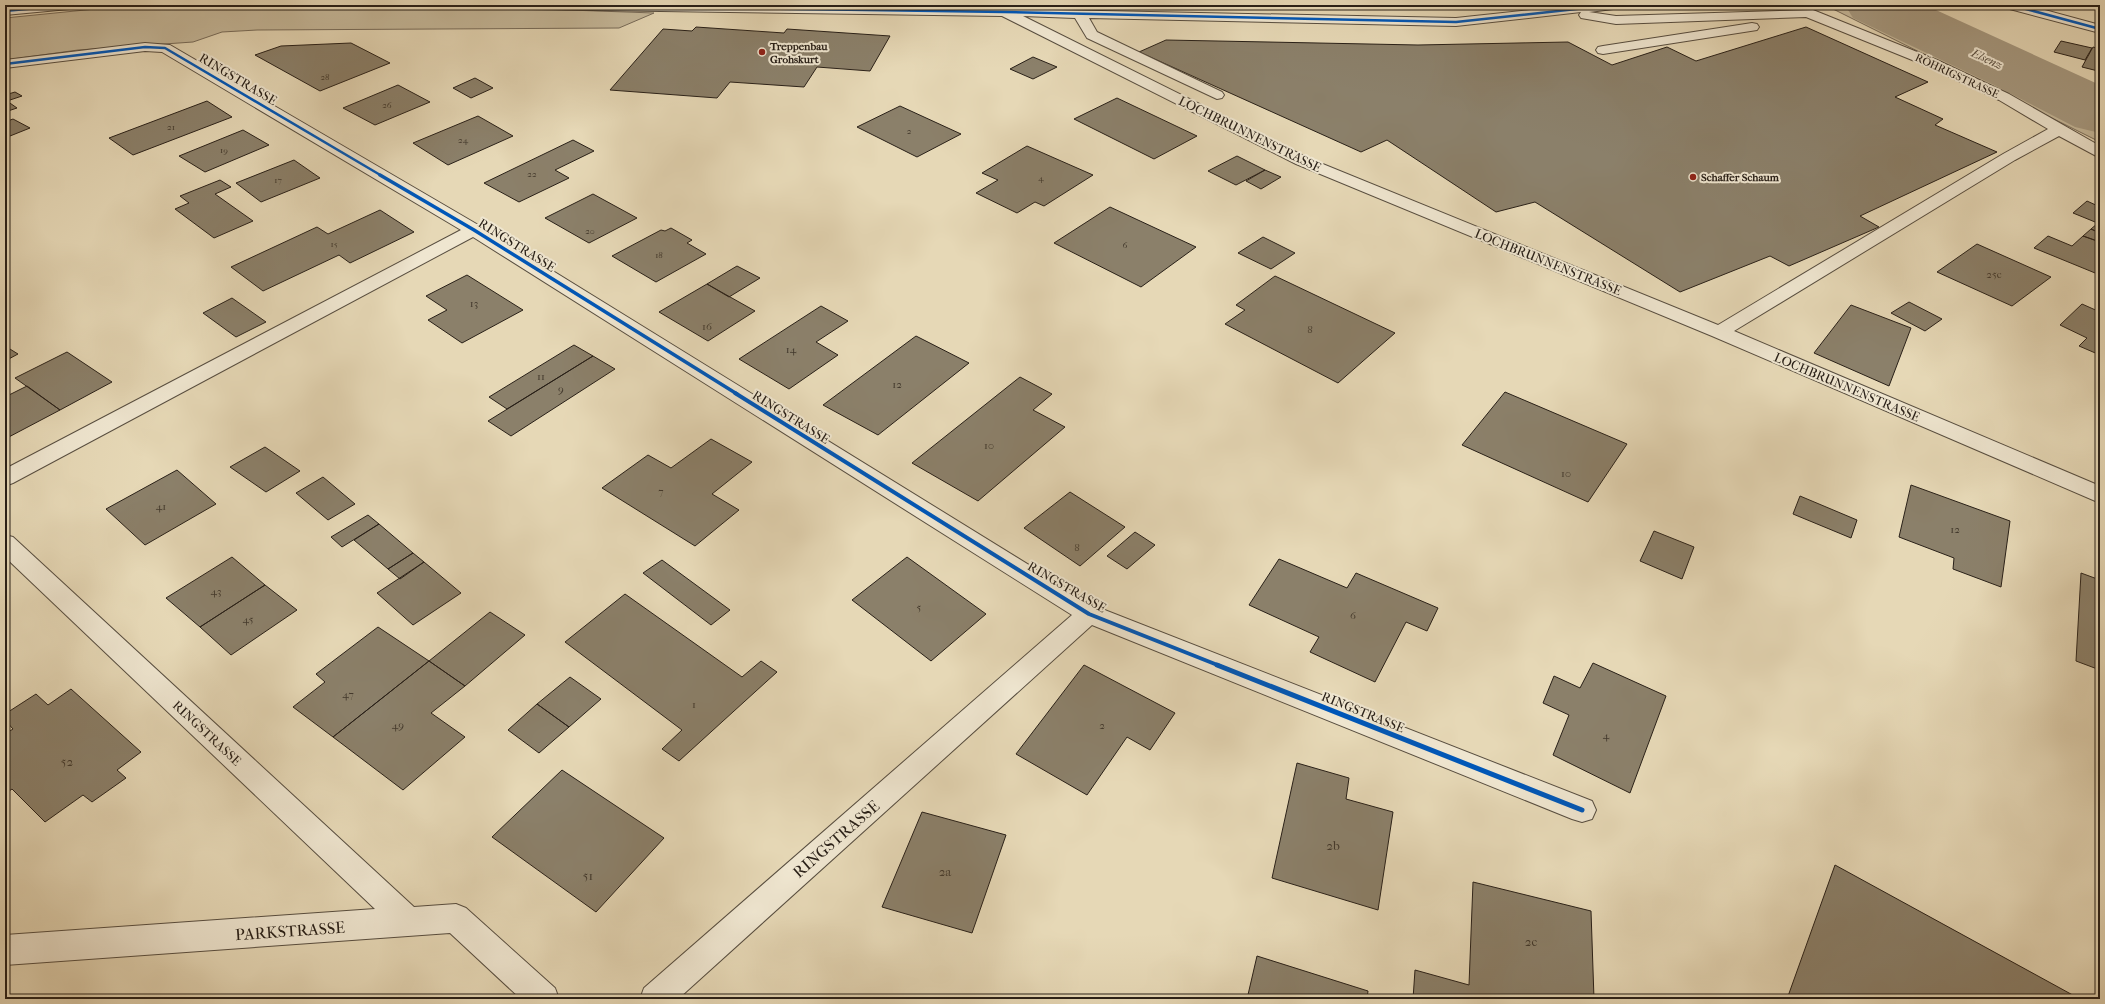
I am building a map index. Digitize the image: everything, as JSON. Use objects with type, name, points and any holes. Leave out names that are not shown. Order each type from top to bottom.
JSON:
[{"type":"street","points":[[5,11],[69,5]]},
{"type":"street","points":[[523,5],[1004,12],[1456,22],[1613,5]]},
{"type":"street","name":"RÖHRIGSTRASSE","points":[[1793,5],[1808,13],[1932,63],[2004,97],[2100,153]]},
{"type":"street","points":[[2011,5],[2100,29]]},
{"type":"street","name":"RÖHRIGSTRASSE","points":[[1565,10],[1616,20],[1808,13]]},
{"type":"street","name":"LOCHBRUNNENSTRASSE","points":[[1004,12],[1302,161],[1719,332],[2100,494]]},
{"type":"street","points":[[1603,50],[1743,29],[1808,13]]},
{"type":"street","points":[[1080,14],[1092,35],[1217,95]]},
{"type":"street","name":"RINGSTRASSE","points":[[5,64],[145,47],[165,48],[474,230],[1089,614],[1582,810]]},
{"type":"street","points":[[1719,332],[2009,157],[2060,129]]},
{"type":"street","points":[[5,478],[474,230]]},
{"type":"street","name":"RINGSTRASSE","points":[[5,543],[409,922]]},
{"type":"street","name":"RINGSTRASSE","points":[[655,999],[1089,614]]},
{"type":"street","name":"PARKSTRASSE","points":[[5,950],[456,918],[544,999]]},
{"type":"shaded area","points":[[135,5],[427,5],[654,13],[619,28],[257,30],[222,32],[193,42],[78,50],[5,60],[5,18]]},
{"type":"shaded area","points":[[1825,5],[1896,5],[2038,74],[2100,108],[2100,142]]},
{"type":"building","name":"Treppenbau Grohskurt","points":[[696,27],[784,33],[787,29],[890,36],[870,71],[817,67],[804,87],[730,82],[717,98],[610,90],[663,29],[692,31]]},
{"type":"building","name":"Schaffer Schaum","points":[[1806,27],[1928,82],[1895,97],[1943,119],[1935,125],[1997,152],[1860,216],[1879,227],[1789,266],[1770,256],[1680,292],[1535,202],[1496,212],[1387,140],[1361,152],[1139,52],[1166,40],[1418,45],[1568,42],[1612,65],[1667,47],[1696,61]]},
{"type":"building","points":[[2061,41],[2092,48],[2085,60],[2054,52]]},
{"type":"building","points":[[351,43],[390,63],[320,91],[255,55],[281,46]]},
{"type":"building","points":[[2093,47],[2100,49],[2100,75],[2097,75],[2098,71],[2082,67]]},
{"type":"building","points":[[1033,57],[1057,67],[1033,79],[1010,69]]},
{"type":"building","points":[[475,78],[493,88],[471,98],[453,88]]},
{"type":"building","points":[[398,85],[430,102],[375,125],[343,108]]},
{"type":"building","points":[[15,92],[22,96],[7,101],[17,108],[5,112],[5,95]]},
{"type":"building","points":[[1117,98],[1197,136],[1154,159],[1074,119]]},
{"type":"building","points":[[207,101],[232,117],[133,155],[109,138]]},
{"type":"building","points":[[900,106],[961,134],[917,157],[857,127]]},
{"type":"building","points":[[478,116],[513,136],[448,165],[413,143]]},
{"type":"building","points":[[13,119],[30,128],[5,138],[5,122]]},
{"type":"building","points":[[243,130],[269,145],[205,172],[179,156]]},
{"type":"building","points":[[573,140],[594,151],[555,170],[569,178],[519,202],[484,183]]},
{"type":"building","points":[[1027,146],[1093,175],[1044,206],[1035,202],[1017,213],[976,193],[998,180],[982,173]]},
{"type":"building","points":[[1237,156],[1265,170],[1236,185],[1208,171]]},
{"type":"building","points":[[294,160],[320,178],[261,202],[236,183]]},
{"type":"building","points":[[1265,170],[1281,177],[1261,189],[1246,181]]},
{"type":"building","points":[[220,180],[231,187],[215,194],[253,221],[214,238],[175,209],[189,203],[180,196]]},
{"type":"building","points":[[593,194],[637,218],[589,243],[545,218]]},
{"type":"building","points":[[2087,201],[2100,207],[2100,224],[2073,213]]},
{"type":"building","points":[[1110,207],[1196,247],[1141,287],[1054,243]]},
{"type":"building","points":[[380,210],[414,232],[350,263],[339,255],[263,291],[231,267],[317,227],[328,234]]},
{"type":"building","points":[[2098,223],[2100,224],[2100,233],[2091,229]]},
{"type":"building","points":[[671,228],[692,240],[687,243],[706,254],[656,282],[612,256],[661,230],[665,231]]},
{"type":"building","points":[[2091,229],[2100,233],[2100,242],[2083,236]]},
{"type":"building","points":[[2048,236],[2072,246],[2083,236],[2100,242],[2100,275],[2034,248]]},
{"type":"building","points":[[1263,237],[1295,253],[1271,269],[1238,253]]},
{"type":"building","points":[[1977,244],[2051,277],[2012,306],[1937,272]]},
{"type":"building","points":[[737,266],[760,278],[729,297],[707,284]]},
{"type":"building","points":[[467,275],[523,310],[462,343],[428,320],[447,310],[426,296]]},
{"type":"building","points":[[1275,276],[1395,333],[1338,383],[1225,324],[1245,310],[1236,305]]},
{"type":"building","points":[[707,284],[755,311],[708,341],[659,312]]},
{"type":"building","points":[[232,298],[266,322],[236,337],[203,313]]},
{"type":"building","points":[[1909,302],[1942,319],[1925,331],[1891,313]]},
{"type":"building","points":[[2082,304],[2100,312],[2100,355],[2079,346],[2087,338],[2060,325]]},
{"type":"building","points":[[1851,305],[1911,328],[1889,386],[1814,353]]},
{"type":"building","points":[[821,306],[848,321],[816,342],[838,355],[789,389],[739,359]]},
{"type":"building","points":[[916,336],[969,363],[878,435],[823,405]]},
{"type":"building","points":[[574,345],[593,356],[507,409],[489,397]]},
{"type":"building","points":[[5,346],[18,354],[5,361]]},
{"type":"building","points":[[67,352],[112,382],[60,410],[15,378]]},
{"type":"building","points":[[593,356],[615,369],[511,436],[488,421]]},
{"type":"building","points":[[1020,377],[1052,394],[1033,410],[1065,427],[978,501],[912,463]]},
{"type":"building","points":[[27,386],[60,410],[5,439],[5,397]]},
{"type":"building","points":[[1505,392],[1627,444],[1588,502],[1462,445]]},
{"type":"building","points":[[711,439],[752,462],[712,494],[739,510],[695,546],[602,488],[648,455],[671,468]]},
{"type":"building","points":[[265,447],[300,471],[266,492],[230,467]]},
{"type":"building","points":[[177,470],[216,504],[145,545],[106,509]]},
{"type":"building","points":[[323,477],[355,504],[328,520],[296,493]]},
{"type":"building","points":[[1911,485],[2010,521],[2001,587],[1953,569],[1954,558],[1899,537]]},
{"type":"building","points":[[1070,492],[1125,527],[1080,566],[1024,528]]},
{"type":"building","points":[[1800,496],[1857,520],[1851,538],[1793,514]]},
{"type":"building","points":[[368,515],[379,524],[342,547],[331,537]]},
{"type":"building","points":[[379,524],[413,553],[388,569],[354,540]]},
{"type":"building","points":[[1654,531],[1694,547],[1682,579],[1640,561]]},
{"type":"building","points":[[1135,532],[1155,545],[1127,569],[1107,556]]},
{"type":"building","points":[[413,553],[424,562],[400,579],[388,569]]},
{"type":"building","points":[[232,557],[265,585],[200,627],[166,598]]},
{"type":"building","points":[[907,557],[986,614],[931,661],[852,600]]},
{"type":"building","points":[[1279,559],[1347,588],[1356,573],[1438,608],[1427,631],[1406,622],[1375,682],[1310,652],[1319,637],[1249,605]]},
{"type":"building","points":[[662,560],[730,610],[711,625],[643,573]]},
{"type":"building","points":[[424,562],[461,593],[413,625],[377,593]]},
{"type":"building","points":[[2081,573],[2100,580],[2100,670],[2076,661]]},
{"type":"building","points":[[265,585],[297,610],[231,655],[200,627]]},
{"type":"building","points":[[625,594],[742,677],[761,661],[777,672],[679,761],[662,749],[682,730],[565,642]]},
{"type":"building","points":[[490,612],[525,635],[465,686],[429,661]]},
{"type":"building","points":[[378,627],[429,661],[333,737],[293,707],[325,682],[316,674]]},
{"type":"building","points":[[429,661],[465,686],[431,713],[465,737],[403,790],[333,737]]},
{"type":"building","points":[[1593,663],[1666,696],[1630,793],[1553,755],[1569,715],[1543,703],[1554,676],[1580,688]]},
{"type":"building","points":[[1084,665],[1175,713],[1150,750],[1127,737],[1087,795],[1016,754]]},
{"type":"building","points":[[570,677],[601,699],[569,727],[537,704]]},
{"type":"building","points":[[71,689],[141,752],[117,770],[126,778],[92,802],[83,795],[45,822],[12,789],[5,794],[5,734],[13,729],[5,720],[5,714],[36,694],[48,705]]},
{"type":"building","points":[[537,704],[569,727],[539,753],[508,730]]},
{"type":"building","points":[[1297,763],[1349,778],[1346,799],[1393,812],[1378,910],[1272,878]]},
{"type":"building","points":[[562,770],[664,838],[596,912],[492,837]]},
{"type":"building","points":[[922,812],[1006,835],[972,933],[882,907]]},
{"type":"building","points":[[1835,865],[2080,999],[1787,999]]},
{"type":"building","points":[[1473,882],[1591,911],[1594,999],[1413,999],[1415,970],[1469,985]]},
{"type":"building","points":[[1257,956],[1368,991],[1367,999],[1247,999]]},
{"type":"waterway","name":"Elsenz","points":[[1875,5],[2018,71],[2100,112]]},
{"type":"cycle path","points":[[5,11],[69,5]]},
{"type":"cycle path","points":[[523,5],[1004,12],[1456,22],[1613,5]]},
{"type":"cycle path","points":[[2011,5],[2100,29]]},
{"type":"cycle path","points":[[5,64],[145,47],[165,48],[474,230],[1089,614],[1582,810]]},
{"type":"place","name":"Treppenbau Grohskurt","points":[[762,52]]},
{"type":"place","name":"Schaffer Schaum","points":[[1693,177]]}]
